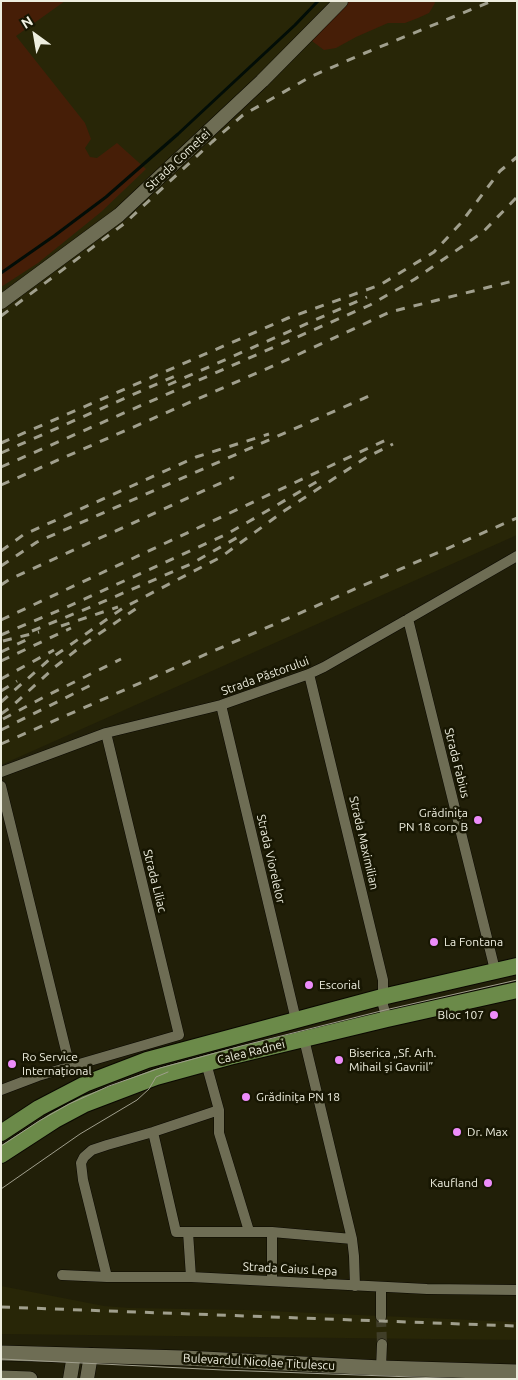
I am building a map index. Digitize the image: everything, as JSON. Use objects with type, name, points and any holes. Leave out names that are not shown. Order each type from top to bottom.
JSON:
[{"type":"main road","name":"Calea Radnei","points":[[1,1133],[39,1108],[87,1083],[147,1060],[382,997],[517,966]]},
{"type":"main road","name":"Calea Radnei","points":[[1,1155],[55,1120],[85,1104],[136,1084],[206,1063],[517,990]]},
{"type":"main road","name":"Bulevardul Nicolae Titulescu","points":[[1,1353],[517,1372]]},
{"type":"main road","points":[[1,1378],[30,1379]]},
{"type":"street","name":"Strada Cometei","points":[[1,302],[119,215],[255,87],[341,1]]},
{"type":"street","name":"Strada Păstorului","points":[[1,772],[106,733],[221,705],[309,674],[408,620],[517,556]]},
{"type":"street","name":"Strada Fabius","points":[[408,620],[495,970]]},
{"type":"street","name":"Strada Maximilian","points":[[309,674],[383,980],[382,997],[387,1019]]},
{"type":"street","name":"Strada Viorelelor","points":[[221,705],[296,1020]]},
{"type":"street","name":"Strada Liliac","points":[[70,1067],[179,1035],[106,733]]},
{"type":"street","points":[[1,786],[70,1067],[38,1076],[1,1090]]},
{"type":"street","points":[[304,1039],[352,1240],[355,1286]]},
{"type":"street","points":[[206,1063],[219,1110],[219,1133],[249,1231]]},
{"type":"street","points":[[107,1277],[83,1180],[81,1163],[84,1156],[92,1150],[219,1110]]},
{"type":"street","points":[[153,1132],[176,1232],[188,1234],[249,1231],[272,1232],[352,1240]]},
{"type":"street","points":[[272,1232],[272,1280]]},
{"type":"street","points":[[188,1234],[191,1277]]},
{"type":"street","name":"Strada Caius Lepa","points":[[62,1275],[272,1280],[381,1288],[517,1290]]},
{"type":"street","points":[[381,1288],[381,1317]]},
{"type":"street","points":[[382,1344],[382,1368]]},
{"type":"street","points":[[70,1379],[74,1355]]},
{"type":"street","points":[[87,1379],[91,1355]]},
{"type":"shaded area","points":[[1,1],[517,1],[517,535],[1,765]]},
{"type":"shaded area","points":[[1,1],[65,1],[16,36],[85,123],[91,139],[85,148],[90,157],[97,158],[117,143],[146,169],[101,212],[38,263],[1,287]]},
{"type":"shaded area","points":[[349,1],[434,1],[435,3],[429,13],[418,18],[405,23],[388,23],[336,48],[324,50],[312,41]]},
{"type":"shaded area","points":[[1,1286],[104,1306],[130,1308],[246,1310],[517,1322],[517,1340],[1,1334]]},
{"type":"waterway","points":[[1,273],[106,197],[178,134],[295,25],[318,1]]},
{"type":"tunnel","points":[[381,1317],[382,1344]]},
{"type":"tram line","points":[[1,1146],[69,1104],[109,1086],[160,1068],[385,1010],[517,980]]},
{"type":"tram line","points":[[1,1189],[80,1134],[137,1100],[149,1089],[156,1077],[168,1072]]},
{"type":"tram line","points":[[1,1359],[466,1379]]},
{"type":"railway","points":[[1,316],[125,223],[243,115],[312,76],[492,1]]},
{"type":"railway","points":[[1,443],[288,318],[380,285],[434,252],[460,224],[500,171],[517,157]]},
{"type":"railway","points":[[1,467],[370,305],[415,279],[483,232],[517,197]]},
{"type":"railway","points":[[1,485],[282,362],[390,312],[517,280]]},
{"type":"railway","points":[[168,385],[367,297]]},
{"type":"railway","points":[[1,453],[175,376]]},
{"type":"railway","points":[[1,566],[37,542],[369,396]]},
{"type":"railway","points":[[1,551],[23,535],[196,457],[269,434]]},
{"type":"railway","points":[[1,620],[388,439]]},
{"type":"railway","points":[[1,702],[50,659],[123,608],[221,557],[284,511],[367,457],[393,444]]},
{"type":"railway","points":[[1,585],[10,579],[234,477]]},
{"type":"railway","points":[[1,635],[225,535],[318,481]]},
{"type":"railway","points":[[1,744],[517,518]]},
{"type":"railway","points":[[32,631],[191,564],[238,537]]},
{"type":"railway","points":[[1,714],[84,644],[143,604]]},
{"type":"railway","points":[[61,626],[118,607]]},
{"type":"railway","points":[[1,661],[71,628]]},
{"type":"railway","points":[[3,641],[39,632]]},
{"type":"railway","points":[[1,652],[26,640]]},
{"type":"railway","points":[[1,679],[54,650]]},
{"type":"railway","points":[[3,719],[121,659]]},
{"type":"railway","points":[[1,691],[17,681]]},
{"type":"railway","points":[[1,730],[93,684]]},
{"type":"railway","points":[[1,1307],[517,1326]]},
{"type":"place","name":"Grădinița PN 18 corp B","points":[[478,820]]},
{"type":"place","name":"La Fontana","points":[[434,942]]},
{"type":"place","name":"Escorial","points":[[309,985]]},
{"type":"place","name":"Bloc 107","points":[[494,1015]]},
{"type":"place","name":"Biserica „Sf. Arh. Mihail și Gavriil”","points":[[339,1060]]},
{"type":"place","name":"Ro Service Internațional","points":[[12,1064]]},
{"type":"place","name":"Grădinița PN 18","points":[[246,1097]]},
{"type":"place","name":"Dr. Max","points":[[457,1132]]},
{"type":"place","name":"Kaufland","points":[[488,1183]]}]
